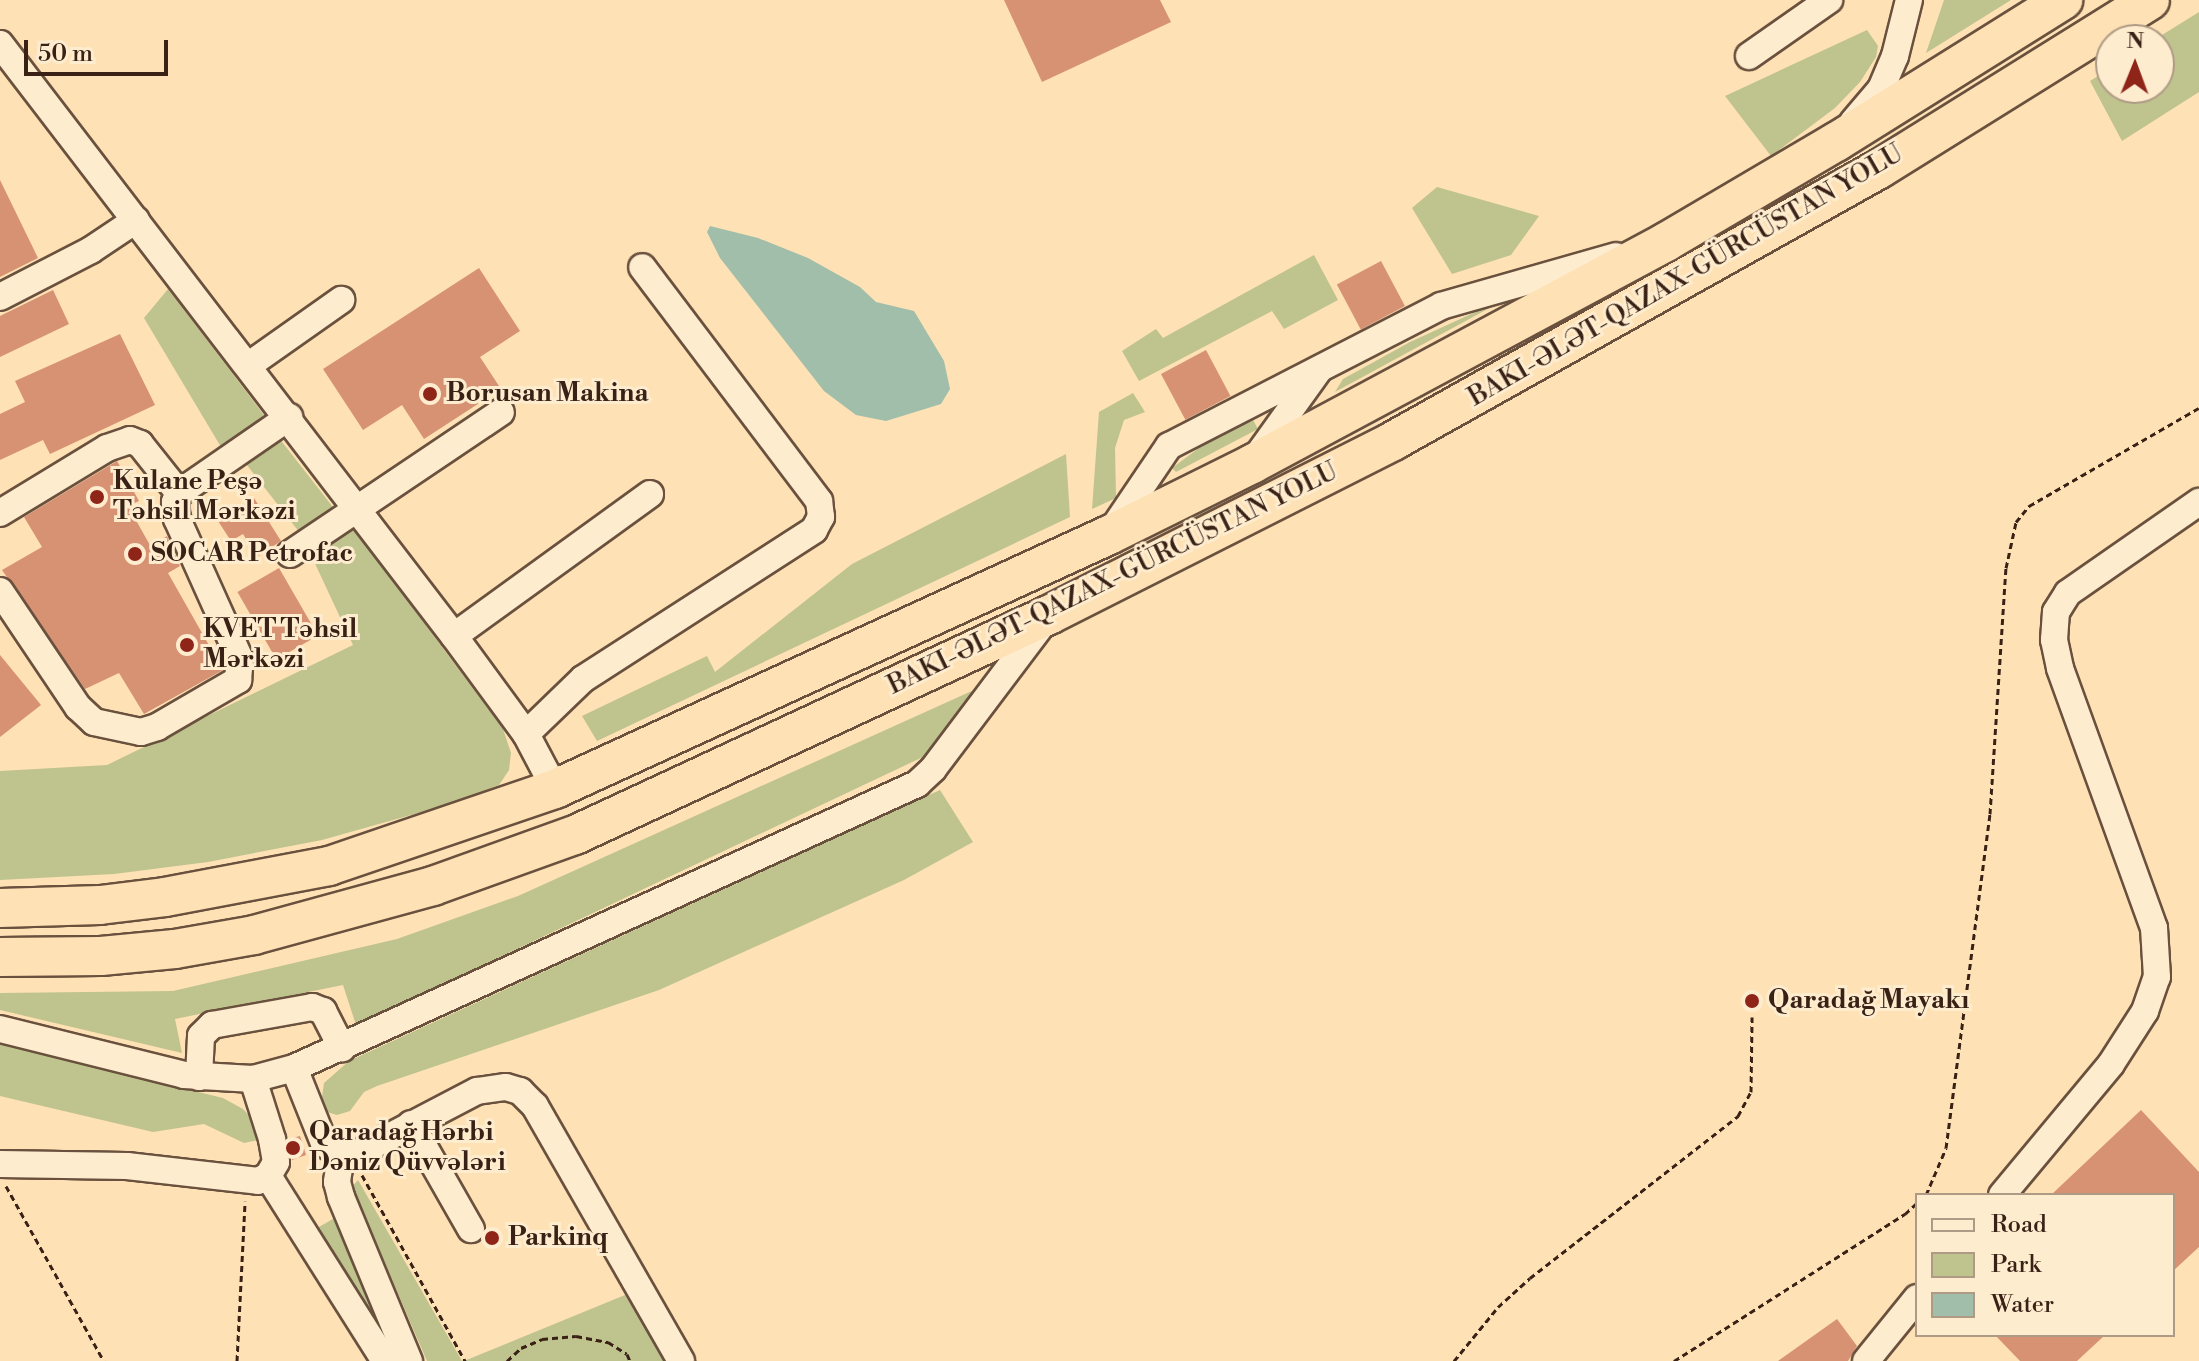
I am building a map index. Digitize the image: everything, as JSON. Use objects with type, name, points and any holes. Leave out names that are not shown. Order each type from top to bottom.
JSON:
[{"type":"highway","points":[[0,908],[100,905],[165,897],[329,866],[555,789],[1109,535],[1252,464],[1666,242],[1836,142],[2063,0]]},
{"type":"highway","points":[[0,957],[101,956],[241,938],[341,913],[459,878],[575,835],[1049,615],[1393,441],[1879,169],[2150,0]]},
{"type":"lane","points":[[1749,56],[1829,0]]},
{"type":"lane","points":[[1836,142],[1881,89],[1895,56],[1909,0]]},
{"type":"lane","points":[[5,61],[136,220],[289,417],[526,734],[555,789]]},
{"type":"lane","points":[[0,297],[57,269],[136,220]]},
{"type":"lane","points":[[1109,535],[1169,446],[1448,303],[1666,242]]},
{"type":"lane","points":[[526,734],[583,679],[814,530],[821,517],[819,501],[642,267]]},
{"type":"lane","points":[[249,365],[341,300]]},
{"type":"lane","points":[[1252,464],[1321,368]]},
{"type":"lane","points":[[290,554],[501,412]]},
{"type":"lane","points":[[0,591],[78,707],[94,722],[116,730],[141,732],[157,727],[238,680],[241,671],[234,644],[174,511],[179,493],[289,417]]},
{"type":"lane","points":[[0,513],[107,448],[130,440],[140,444],[179,493]]},
{"type":"lane","points":[[454,636],[650,494]]},
{"type":"lane","points":[[2004,1193],[2111,1064],[2145,1011],[2157,977],[2154,928],[2060,668],[2054,640],[2056,612],[2068,593],[2199,502]]},
{"type":"lane","points":[[0,1029],[199,1077],[253,1079],[294,1068],[917,784],[933,769],[1049,615]]},
{"type":"lane","points":[[199,1077],[201,1036],[212,1025],[312,1007],[323,1011],[342,1048]]},
{"type":"lane","points":[[294,1068],[324,1143],[346,1155]]},
{"type":"lane","points":[[0,1164],[127,1166],[257,1179],[276,1162],[253,1079]]},
{"type":"lane","points":[[409,1361],[337,1182],[346,1155],[489,1087],[520,1091],[535,1106],[681,1361]]},
{"type":"lane","points":[[411,1124],[471,1229]]},
{"type":"lane","points":[[257,1179],[385,1361]]},
{"type":"lane","points":[[1866,1361],[1915,1300]]},
{"type":"path","points":[[1927,1193],[1946,1148],[1990,814],[2006,568],[2016,522],[2029,506],[2199,408]]},
{"type":"path","points":[[1454,1361],[1498,1307],[1530,1278],[1738,1116],[1751,1092],[1752,1017]]},
{"type":"path","points":[[346,1155],[465,1361]]},
{"type":"path","points":[[0,1176],[104,1361]]},
{"type":"path","points":[[237,1361],[257,1179]]},
{"type":"path","points":[[1674,1361],[1915,1205]]},
{"type":"path","points":[[507,1361],[521,1348],[542,1339],[576,1336],[608,1342],[627,1354],[630,1361]]},
{"type":"green space","points":[[1944,0],[2011,0],[1926,53]]},
{"type":"green space","points":[[2199,12],[2199,92],[2122,141],[2102,104],[2175,104],[2175,27]]},
{"type":"green space","points":[[1867,30],[1878,46],[1876,57],[1860,82],[1835,108],[1771,156],[1725,96]]},
{"type":"green space","points":[[1437,187],[1539,216],[1511,255],[1452,274],[1412,208]]},
{"type":"green space","points":[[1314,255],[1338,300],[1284,329],[1272,311],[1139,381],[1122,351],[1156,329],[1163,338]]},
{"type":"green space","points":[[168,289],[267,419],[221,447],[144,318]]},
{"type":"green space","points":[[1517,293],[1335,392],[1343,379],[1410,342]]},
{"type":"green space","points":[[1133,393],[1145,412],[1124,420],[1115,448],[1116,498],[1092,509],[1099,412]]},
{"type":"green space","points":[[1253,420],[1258,429],[1176,472],[1172,468],[1207,442]]},
{"type":"green space","points":[[279,438],[335,510],[302,536],[246,464]]},
{"type":"green space","points":[[1066,454],[1070,517],[597,741],[582,716],[707,656],[715,672],[852,564]]},
{"type":"green space","points":[[352,526],[503,729],[511,753],[509,770],[499,785],[443,806],[322,840],[208,862],[114,874],[0,880],[0,771],[107,765],[353,645],[311,555]]},
{"type":"green space","points":[[974,690],[925,756],[356,1025],[343,985],[175,1019],[182,1053],[0,1010],[0,993],[173,991],[397,939],[518,896]]},
{"type":"green space","points":[[940,790],[973,842],[904,880],[659,990],[377,1086],[364,1092],[350,1111],[337,1115],[327,1112],[322,1097],[324,1083],[349,1061]]},
{"type":"green space","points":[[0,1044],[223,1098],[243,1109],[256,1123],[263,1139],[244,1143],[204,1124],[153,1132],[0,1096]]},
{"type":"green space","points":[[358,1180],[462,1361],[427,1361],[352,1187]]},
{"type":"green space","points":[[340,1215],[397,1361],[317,1228]]},
{"type":"green space","points":[[625,1295],[667,1361],[464,1361]]},
{"type":"water","points":[[710,226],[758,238],[808,258],[860,287],[876,302],[914,311],[944,361],[950,389],[941,404],[886,421],[856,415],[824,391],[720,258],[707,232]]},
{"type":"building","points":[[1004,0],[1160,0],[1171,22],[1042,82]]},
{"type":"building","points":[[0,180],[38,258],[0,277]]},
{"type":"building","points":[[1381,261],[1405,306],[1361,330],[1337,284]]},
{"type":"building","points":[[479,268],[520,331],[480,357],[501,389],[424,439],[402,405],[363,430],[323,369]]},
{"type":"building","points":[[53,290],[69,324],[0,357],[0,316]]},
{"type":"building","points":[[120,334],[155,405],[50,454],[43,440],[0,460],[0,414],[25,402],[15,381]]},
{"type":"building","points":[[1206,350],[1230,396],[1185,420],[1161,374]]},
{"type":"building","points":[[117,461],[139,501],[128,506],[151,547],[167,536],[180,566],[168,573],[223,670],[144,714],[119,673],[85,689],[2,570],[42,547],[24,517]]},
{"type":"building","points":[[254,498],[281,541],[257,557],[243,534],[231,541],[218,521]]},
{"type":"building","points":[[279,568],[318,636],[276,660],[237,592]]},
{"type":"building","points":[[0,655],[41,705],[0,737]]},
{"type":"building","points":[[2141,1110],[2199,1172],[2199,1247],[2175,1269],[2175,1193],[2053,1193]]},
{"type":"building","points":[[300,1136],[306,1155],[292,1160],[288,1139]]},
{"type":"building","points":[[1837,1319],[1857,1346],[1848,1361],[1778,1361]]},
{"type":"building","points":[[1997,1337],[2103,1337],[2077,1361],[2020,1361]]},
{"type":"place","name":"Borusan Makina","points":[[430,394]]},
{"type":"place","name":"Kulane Peşə Təhsil Mərkəzi","points":[[97,497]]},
{"type":"place","name":"SOCAR Petrofac","points":[[135,554]]},
{"type":"place","name":"KVET Təhsil Mərkəzi","points":[[187,645]]},
{"type":"place","name":"Qaradağ Mayakı","points":[[1752,1001]]},
{"type":"place","name":"Qaradağ Hərbi Dəniz Qüvvələri","points":[[293,1148]]},
{"type":"place","name":"Parkinq","points":[[492,1238]]}]
